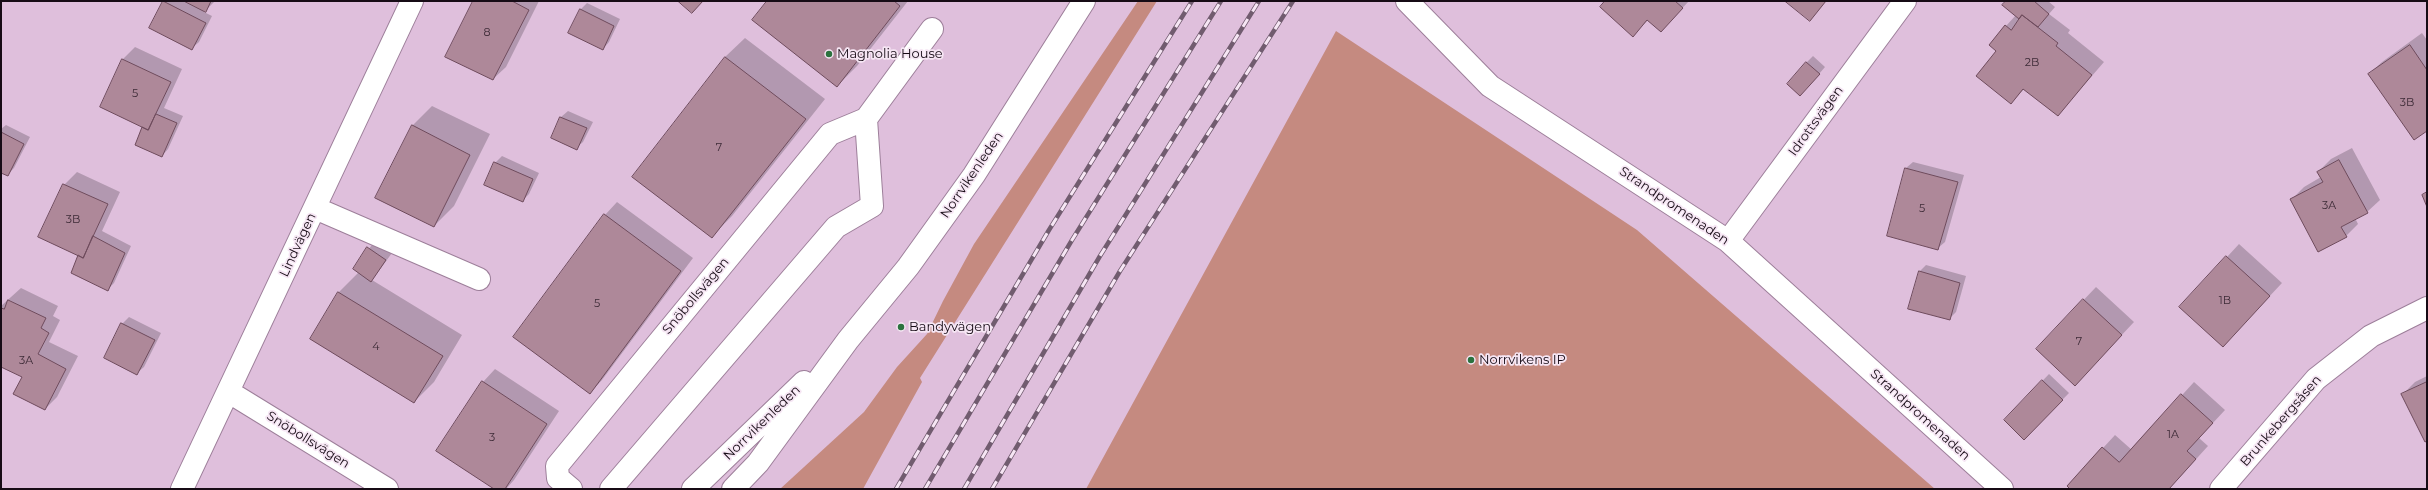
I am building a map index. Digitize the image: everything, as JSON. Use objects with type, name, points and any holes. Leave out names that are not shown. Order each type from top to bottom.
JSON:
[{"type":"street","name":"Lindvägen","points":[[182,489],[412,1]]},
{"type":"street","name":"Norrvikenleden","points":[[733,489],[758,462],[848,340],[908,266],[974,175],[1084,1]]},
{"type":"street","name":"Strandpromenaden","points":[[1407,1],[1490,86],[1728,241],[2002,489]]},
{"type":"street","name":"Idrottsvägen","points":[[1728,241],[1905,1]]},
{"type":"street","points":[[611,489],[836,227],[872,206],[866,119],[932,29]]},
{"type":"street","name":"Snöbollsvägen","points":[[571,489],[558,478],[557,466],[830,134],[866,119]]},
{"type":"street","points":[[315,208],[480,279]]},
{"type":"street","name":"Brunkebergsåsen","points":[[2221,489],[2316,379],[2371,336],[2427,308]]},
{"type":"street","name":"Norrvikenleden","points":[[693,489],[848,340]]},
{"type":"street","name":"Snöbollsvägen","points":[[229,392],[388,489]]},
{"type":"shaded area","points":[[1138,1],[1157,1],[920,378],[922,382],[863,489],[780,489],[864,412],[897,367],[927,334],[974,244]]},
{"type":"shaded area","name":"Norrvikens IP","points":[[1336,31],[1637,230],[1935,489],[1086,489]]},
{"type":"building","points":[[163,1],[206,23],[192,50],[149,28]]},
{"type":"building","points":[[184,1],[211,1],[206,12]]},
{"type":"building","points":[[473,1],[512,1],[529,10],[493,80],[445,57]]},
{"type":"building","points":[[678,1],[703,1],[692,13]]},
{"type":"building","name":"Magnolia House","points":[[767,1],[894,1],[900,6],[837,87],[752,20]]},
{"type":"building","points":[[1605,1],[1675,1],[1683,8],[1661,32],[1647,20],[1633,37],[1600,7]]},
{"type":"building","points":[[1785,1],[1826,1],[1810,21]]},
{"type":"building","points":[[2006,1],[2034,1],[2049,14],[2038,27],[2022,15],[2019,19],[2002,5]]},
{"type":"building","points":[[580,9],[614,26],[603,50],[568,33]]},
{"type":"building","points":[[2022,15],[2058,43],[2056,46],[2092,75],[2058,116],[2023,89],[2011,104],[1976,76],[1996,51],[1989,45],[2005,25],[2011,30]]},
{"type":"building","points":[[2410,45],[2427,70],[2427,131],[2414,140],[2368,74]]},
{"type":"building","points":[[725,57],[806,119],[712,238],[632,177]]},
{"type":"building","points":[[122,59],[171,82],[148,130],[100,107]]},
{"type":"building","points":[[1806,62],[1820,74],[1800,96],[1787,84]]},
{"type":"building","points":[[156,114],[177,123],[162,157],[135,145],[142,127],[148,130]]},
{"type":"building","points":[[560,117],[587,128],[577,150],[551,138]]},
{"type":"building","points":[[412,125],[470,155],[434,227],[375,198]]},
{"type":"building","points":[[1,132],[24,144],[8,176],[1,173]]},
{"type":"building","points":[[2339,160],[2368,213],[2341,227],[2347,237],[2318,252],[2290,199],[2323,182],[2317,172]]},
{"type":"building","points":[[494,162],[533,179],[523,202],[484,185]]},
{"type":"building","points":[[1905,168],[1958,182],[1938,250],[1887,236]]},
{"type":"building","points":[[63,184],[108,204],[83,258],[38,237]]},
{"type":"building","points":[[2427,192],[2427,207],[2422,195]]},
{"type":"building","points":[[604,214],[681,271],[590,394],[513,337]]},
{"type":"building","points":[[93,236],[125,253],[108,291],[71,273],[78,255],[83,258]]},
{"type":"building","points":[[367,247],[386,260],[371,282],[353,269]]},
{"type":"building","points":[[2226,256],[2270,296],[2223,347],[2179,307]]},
{"type":"building","points":[[1919,271],[1960,283],[1950,320],[1908,309]]},
{"type":"building","points":[[338,292],[443,356],[414,403],[310,339]]},
{"type":"building","points":[[2083,299],[2122,335],[2075,386],[2036,349]]},
{"type":"building","points":[[8,300],[46,318],[41,328],[49,333],[38,354],[66,369],[45,410],[13,394],[22,377],[1,367],[1,308],[4,309]]},
{"type":"building","points":[[121,323],[155,340],[137,375],[104,358]]},
{"type":"building","points":[[2042,380],[2063,400],[2024,440],[2004,420]]},
{"type":"building","points":[[482,381],[547,424],[505,489],[494,489],[436,451]]},
{"type":"building","points":[[2427,382],[2427,441],[2425,442],[2401,394]]},
{"type":"building","points":[[2181,394],[2213,423],[2187,451],[2196,459],[2169,489],[2070,489],[2067,486],[2102,447],[2119,462]]},
{"type":"railway","points":[[896,489],[1049,230],[1192,1]]},
{"type":"railway","points":[[925,489],[1072,240],[1221,1]]},
{"type":"railway","points":[[964,489],[1100,256],[1259,1]]},
{"type":"railway","points":[[992,489],[1120,271],[1293,1]]},
{"type":"place","name":"Magnolia House","points":[[829,54]]},
{"type":"place","name":"Bandyvägen","points":[[901,327]]},
{"type":"place","name":"Norrvikens IP","points":[[1471,360]]}]
